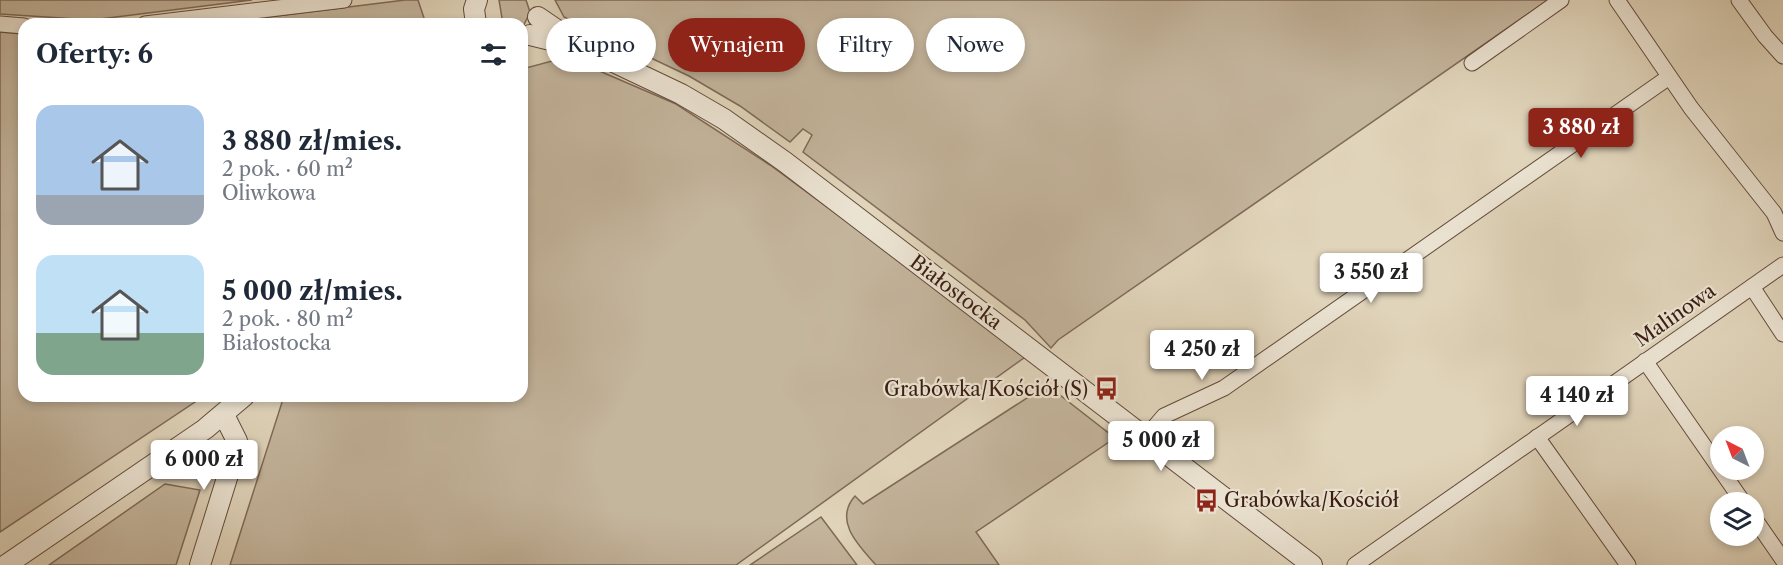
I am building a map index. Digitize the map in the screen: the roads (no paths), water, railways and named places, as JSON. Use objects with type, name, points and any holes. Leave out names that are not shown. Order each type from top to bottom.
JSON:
[{"type":"street","points":[[195,18],[344,0]]},
{"type":"street","points":[[1472,63],[1561,0]]},
{"type":"street","points":[[1617,0],[1670,77],[1774,213],[1783,233]]},
{"type":"street","points":[[1739,0],[1765,36],[1782,52]]},
{"type":"street","name":"Białostocka","points":[[531,23],[681,94],[724,119],[795,169],[1312,565]]},
{"type":"street","points":[[0,24],[18,26]]},
{"type":"street","points":[[1146,437],[1164,416],[1224,388],[1670,77]]},
{"type":"street","name":"Malinowa","points":[[1354,565],[1783,265]]},
{"type":"street","points":[[1752,287],[1783,333]]},
{"type":"street","points":[[1645,361],[1736,492]]},
{"type":"street","points":[[6,565],[224,415],[238,402]]},
{"type":"street","points":[[200,565],[236,449],[237,441],[224,415]]},
{"type":"street","points":[[1537,437],[1628,565]]},
{"type":"street","points":[[1764,532],[1783,560]]},
{"type":"place","name":"Grabówka/Kościół (S)","points":[[1106,389]]},
{"type":"place","name":"Grabówka/Kościół","points":[[1206,500]]}]
